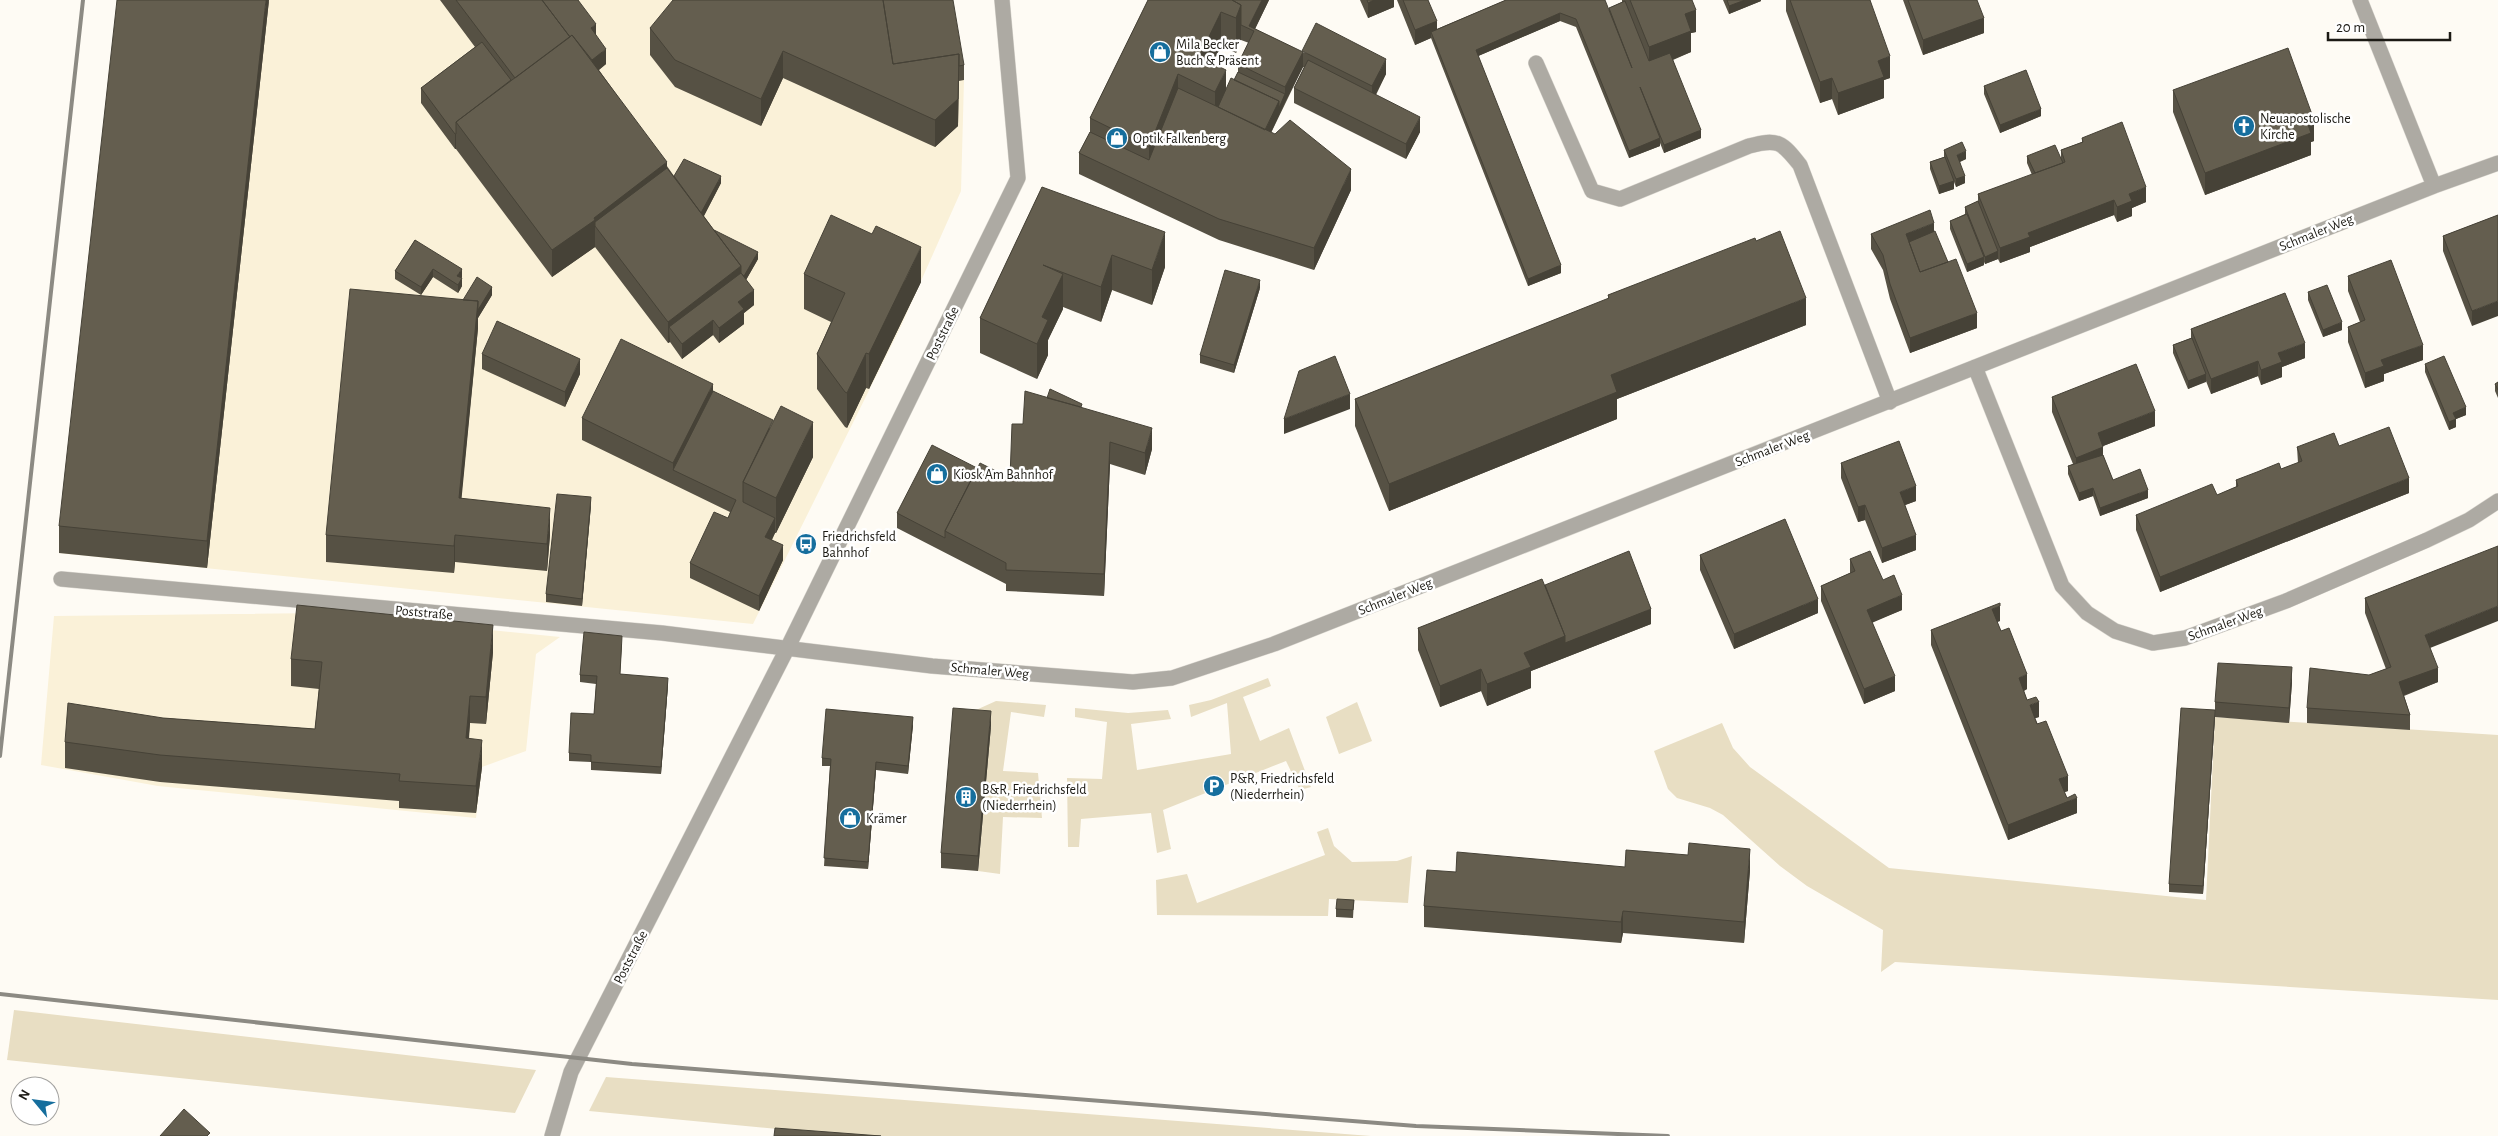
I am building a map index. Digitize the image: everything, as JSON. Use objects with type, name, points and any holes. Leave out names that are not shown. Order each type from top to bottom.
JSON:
[{"type":"street","name":"Poststraße","points":[[552,1136],[572,1072],[787,649],[1018,178],[1002,0]]},
{"type":"street","points":[[2360,0],[2434,186]]},
{"type":"street","points":[[1536,63],[1592,191],[1620,199],[1749,146],[1768,141],[1783,144],[1800,165],[1890,402]]},
{"type":"street","name":"Schmaler Weg","points":[[787,649],[932,666],[1133,682],[1172,678],[1274,644],[1606,511],[1890,402],[2434,186],[2498,163]]},
{"type":"street","name":"Schmaler Weg","points":[[1975,367],[2062,586],[2087,612],[2115,631],[2153,642],[2185,638],[2286,601],[2427,540],[2469,520],[2498,501]]},
{"type":"street","name":"Poststraße","points":[[61,579],[662,633],[787,649]]},
{"type":"shaded area","points":[[120,0],[952,0],[964,80],[961,191],[901,326],[753,624],[59,553]]},
{"type":"shaded area","points":[[323,613],[560,637],[536,654],[526,751],[482,767],[476,818],[158,786],[41,765],[54,616]]},
{"type":"shaded area","points":[[1268,678],[1271,686],[1243,697],[1260,741],[1289,728],[1311,787],[1300,790],[1286,761],[1163,810],[1171,849],[1157,853],[1151,813],[1081,819],[1079,847],[1068,847],[1067,778],[1102,779],[1107,722],[1075,717],[1075,708],[1128,713],[1168,710],[1171,719],[1131,724],[1137,770],[1231,754],[1227,703],[1191,717],[1189,705],[1211,700]]},
{"type":"shaded area","points":[[996,701],[1046,705],[1044,717],[1011,712],[1003,771],[1038,773],[1042,818],[1003,817],[1000,874],[978,871],[991,721],[976,710]]},
{"type":"shaded area","points":[[1357,702],[1372,741],[1339,754],[1326,717]]},
{"type":"shaded area","points":[[2215,717],[2498,735],[2498,1000],[1895,962],[1881,972],[1883,930],[1807,886],[1780,866],[1723,815],[1710,808],[1677,798],[1668,789],[1654,751],[1722,723],[1733,748],[1750,767],[1889,868],[2206,900]]},
{"type":"shaded area","points":[[1328,828],[1334,846],[1352,862],[1397,861],[1412,856],[1408,903],[1329,899],[1328,916],[1157,915],[1156,880],[1187,874],[1197,903],[1325,855],[1317,832]]},
{"type":"shaded area","points":[[14,1010],[536,1070],[515,1113],[7,1060]]},
{"type":"shaded area","points":[[606,1077],[1371,1136],[850,1136],[589,1111]]},
{"type":"building","points":[[117,0],[266,0],[207,541],[59,526]]},
{"type":"building","points":[[456,0],[542,0],[570,37],[515,78]]},
{"type":"building","points":[[542,0],[578,0],[596,24],[591,28],[606,49],[592,60],[572,35],[570,37]]},
{"type":"building","points":[[673,0],[883,0],[893,64],[959,54],[958,99],[935,120],[783,51],[761,99],[675,60],[650,28]]},
{"type":"building","points":[[883,0],[953,0],[964,65],[959,66],[959,54],[893,64]]},
{"type":"building","points":[[1148,0],[1232,0],[1241,5],[1236,18],[1221,12],[1199,57],[1226,70],[1215,92],[1178,74],[1149,147],[1090,118]]},
{"type":"building","points":[[1232,0],[1262,0],[1249,26],[1303,52],[1285,87],[1238,64],[1254,31],[1241,25],[1241,5]]},
{"type":"building","points":[[1403,0],[1428,0],[1437,21],[1415,30]]},
{"type":"building","points":[[1506,0],[1605,0],[1632,68],[1609,8],[1625,1],[1649,61],[1670,53],[1701,130],[1664,145],[1640,87],[1660,138],[1629,151],[1576,19],[1560,13],[1476,50],[1561,265],[1528,279],[1431,32]]},
{"type":"building","points":[[1630,0],[1692,0],[1696,10],[1685,14],[1691,31],[1649,47]]},
{"type":"building","points":[[1727,0],[1745,0],[1729,6]]},
{"type":"building","points":[[1790,0],[1870,0],[1890,56],[1878,61],[1884,77],[1838,93],[1832,78],[1820,82]]},
{"type":"building","points":[[1908,0],[1977,0],[1984,18],[1923,40]]},
{"type":"building","points":[[1316,23],[1386,59],[1372,86],[1302,51]]},
{"type":"building","points":[[572,35],[667,162],[594,218],[595,220],[552,250],[456,122]]},
{"type":"building","points":[[482,42],[511,80],[456,122],[455,134],[421,88]]},
{"type":"building","name":"Neuapostolische Kirche","points":[[2288,48],[2314,120],[2307,122],[2311,133],[2205,173],[2173,90]]},
{"type":"building","points":[[1308,60],[1420,117],[1406,144],[1294,88]]},
{"type":"building","points":[[2026,70],[2041,109],[2000,125],[1984,86]]},
{"type":"building","points":[[1238,72],[1285,94],[1279,108],[1279,101],[1234,80]]},
{"type":"building","points":[[1231,78],[1279,101],[1265,130],[1218,107]]},
{"type":"building","points":[[1178,88],[1275,134],[1290,120],[1351,169],[1314,248],[1219,219],[1079,153],[1090,132],[1149,160]]},
{"type":"building","points":[[2122,122],[2146,187],[2129,194],[2132,201],[2117,207],[2114,200],[2028,233],[2030,237],[2000,248],[1978,194],[2065,162],[2061,150],[2083,142],[2082,138]]},
{"type":"building","points":[[1962,142],[1966,151],[1957,155],[1965,176],[1956,179],[1944,150]]},
{"type":"building","points":[[2055,145],[2063,163],[2035,173],[2027,156]]},
{"type":"building","points":[[1945,157],[1954,181],[1939,186],[1930,162]]},
{"type":"building","points":[[684,159],[721,176],[701,213],[674,176]]},
{"type":"building","points":[[667,168],[741,266],[668,322],[595,226],[595,222]]},
{"type":"building","points":[[1042,187],[1165,232],[1152,270],[1112,255],[1101,287],[1043,265],[1063,274],[1042,317],[1048,320],[1037,344],[980,318]]},
{"type":"building","points":[[1978,201],[1998,251],[1985,257],[1965,207]]},
{"type":"building","points":[[1930,210],[1934,223],[1906,234],[1920,272],[1956,259],[1977,313],[1910,338],[1890,284],[1883,255],[1871,234]]},
{"type":"building","points":[[1967,214],[1984,257],[1967,264],[1950,221]]},
{"type":"building","points":[[831,215],[872,234],[876,226],[921,247],[869,354],[866,353],[847,393],[817,354],[845,293],[804,274]]},
{"type":"building","points":[[2498,215],[2498,301],[2472,311],[2443,236]]},
{"type":"building","points":[[714,230],[758,252],[744,276],[741,273],[741,266]]},
{"type":"building","points":[[1780,231],[1806,298],[1611,375],[1617,392],[1389,484],[1355,399],[1609,298],[1608,295],[1755,238],[1756,241]]},
{"type":"building","points":[[1935,231],[1948,262],[1920,272],[1909,242]]},
{"type":"building","points":[[415,240],[462,269],[457,276],[462,278],[458,285],[433,269],[421,287],[395,271]]},
{"type":"building","points":[[2391,260],[2423,345],[2381,360],[2384,366],[2365,373],[2348,327],[2365,320],[2348,276]]},
{"type":"building","points":[[1225,270],[1260,280],[1234,365],[1200,355]]},
{"type":"building","points":[[741,273],[754,290],[738,302],[744,309],[719,328],[713,320],[682,344],[669,327]]},
{"type":"building","points":[[477,277],[492,287],[478,310],[478,301],[463,300]]},
{"type":"building","points":[[2327,285],[2342,322],[2323,330],[2308,292]]},
{"type":"building","points":[[350,289],[478,301],[459,498],[550,508],[547,544],[455,535],[454,546],[326,535]]},
{"type":"building","points":[[2285,293],[2305,343],[2278,353],[2282,362],[2261,370],[2258,361],[2211,379],[2191,329]]},
{"type":"building","points":[[497,321],[580,359],[565,392],[482,354]]},
{"type":"building","points":[[2192,338],[2206,374],[2188,381],[2173,345]]},
{"type":"building","points":[[621,339],[713,384],[673,463],[582,418]]},
{"type":"building","points":[[1335,356],[1350,394],[1284,419],[1299,371]]},
{"type":"building","points":[[2444,356],[2466,407],[2453,413],[2456,419],[2449,422],[2425,364]]},
{"type":"building","points":[[2136,364],[2155,411],[2098,433],[2103,447],[2076,458],[2052,397]]},
{"type":"building","points":[[1050,389],[1082,404],[1081,407],[1047,398]]},
{"type":"building","points":[[713,391],[773,420],[743,482],[743,502],[775,518],[765,537],[783,545],[759,596],[690,563],[714,512],[728,518],[736,500],[673,470]]},
{"type":"building","points":[[1025,391],[1152,428],[1145,453],[1110,442],[1104,574],[1006,570],[1006,563],[945,531],[980,463],[1010,478],[1012,424],[1023,424]]},
{"type":"building","points":[[781,406],[813,422],[776,498],[743,482]]},
{"type":"building","points":[[2389,427],[2409,478],[2160,577],[2136,515],[2212,484],[2217,495],[2238,486],[2236,480],[2279,463],[2281,469],[2302,461],[2297,447],[2334,433],[2339,446]]},
{"type":"building","points":[[1899,441],[1916,486],[1900,492],[1916,535],[1882,548],[1865,505],[1858,507],[1841,463]]},
{"type":"building","points":[[932,445],[977,468],[945,531],[945,538],[897,513]]},
{"type":"building","points":[[2103,455],[2113,480],[2140,469],[2148,490],[2100,508],[2093,488],[2079,493],[2068,466]]},
{"type":"building","points":[[557,494],[591,497],[582,599],[546,594]]},
{"type":"building","points":[[1785,519],[1818,599],[1734,634],[1700,555]]},
{"type":"building","points":[[2498,546],[2498,606],[2425,635],[2438,668],[2399,682],[2410,715],[2307,708],[2310,668],[2369,675],[2391,667],[2365,598]]},
{"type":"building","points":[[1629,551],[1651,609],[1565,643],[1565,636],[1545,585]]},
{"type":"building","points":[[1870,551],[1883,580],[1894,575],[1902,595],[1867,610],[1895,676],[1864,689],[1821,586],[1855,571],[1850,559]]},
{"type":"building","points":[[1542,579],[1565,636],[1524,653],[1531,667],[1487,684],[1481,669],[1440,686],[1418,628]]},
{"type":"building","points":[[2000,603],[2000,606],[1992,609],[2001,631],[2009,628],[2027,674],[2019,678],[2027,700],[2036,697],[2039,702],[2030,705],[2037,724],[2046,721],[2068,776],[2059,779],[2067,798],[2075,794],[2077,798],[2008,825],[1931,630]]},
{"type":"building","points":[[297,605],[493,625],[486,697],[470,696],[466,738],[482,740],[476,786],[399,781],[400,774],[160,755],[65,742],[68,703],[163,718],[315,729],[322,662],[291,659]]},
{"type":"building","points":[[584,632],[622,636],[620,674],[668,678],[661,767],[591,762],[591,755],[569,753],[571,713],[594,714],[597,676],[580,675]]},
{"type":"building","points":[[2218,663],[2292,667],[2289,708],[2215,702]]},
{"type":"building","name":"B&R, Friedrichsfeld (Niederrhein)","points":[[953,708],[991,711],[978,856],[941,853]]},
{"type":"building","points":[[2181,708],[2215,710],[2203,886],[2169,884]]},
{"type":"building","points":[[826,709],[913,717],[908,766],[876,762],[868,862],[824,858],[831,759],[822,758]]},
{"type":"building","points":[[1689,843],[1750,849],[1744,922],[1623,911],[1621,922],[1424,906],[1427,870],[1456,872],[1457,852],[1625,867],[1626,850],[1688,855]]},
{"type":"building","points":[[1337,899],[1354,900],[1353,910],[1336,909]]},
{"type":"building","points":[[184,1109],[210,1133],[207,1136],[160,1136]]},
{"type":"building","points":[[775,1128],[881,1136],[774,1136]]},
{"type":"railway","points":[[0,756],[83,0]]},
{"type":"railway","points":[[0,994],[632,1064],[1416,1126],[1668,1136]]},
{"type":"place","name":"Mila Becker Buch & Präsent","points":[[1160,52]]},
{"type":"place","name":"Neuapostolische Kirche","points":[[2244,126]]},
{"type":"place","name":"Optik Falkenberg","points":[[1117,138]]},
{"type":"place","name":"Kiosk Am Bahnhof","points":[[937,474]]},
{"type":"place","name":"Friedrichsfeld Bahnhof","points":[[806,544]]},
{"type":"place","name":"P&R, Friedrichsfeld (Niederrhein)","points":[[1214,786]]},
{"type":"place","name":"B&R, Friedrichsfeld (Niederrhein)","points":[[966,797]]},
{"type":"place","name":"Krämer","points":[[850,818]]}]
